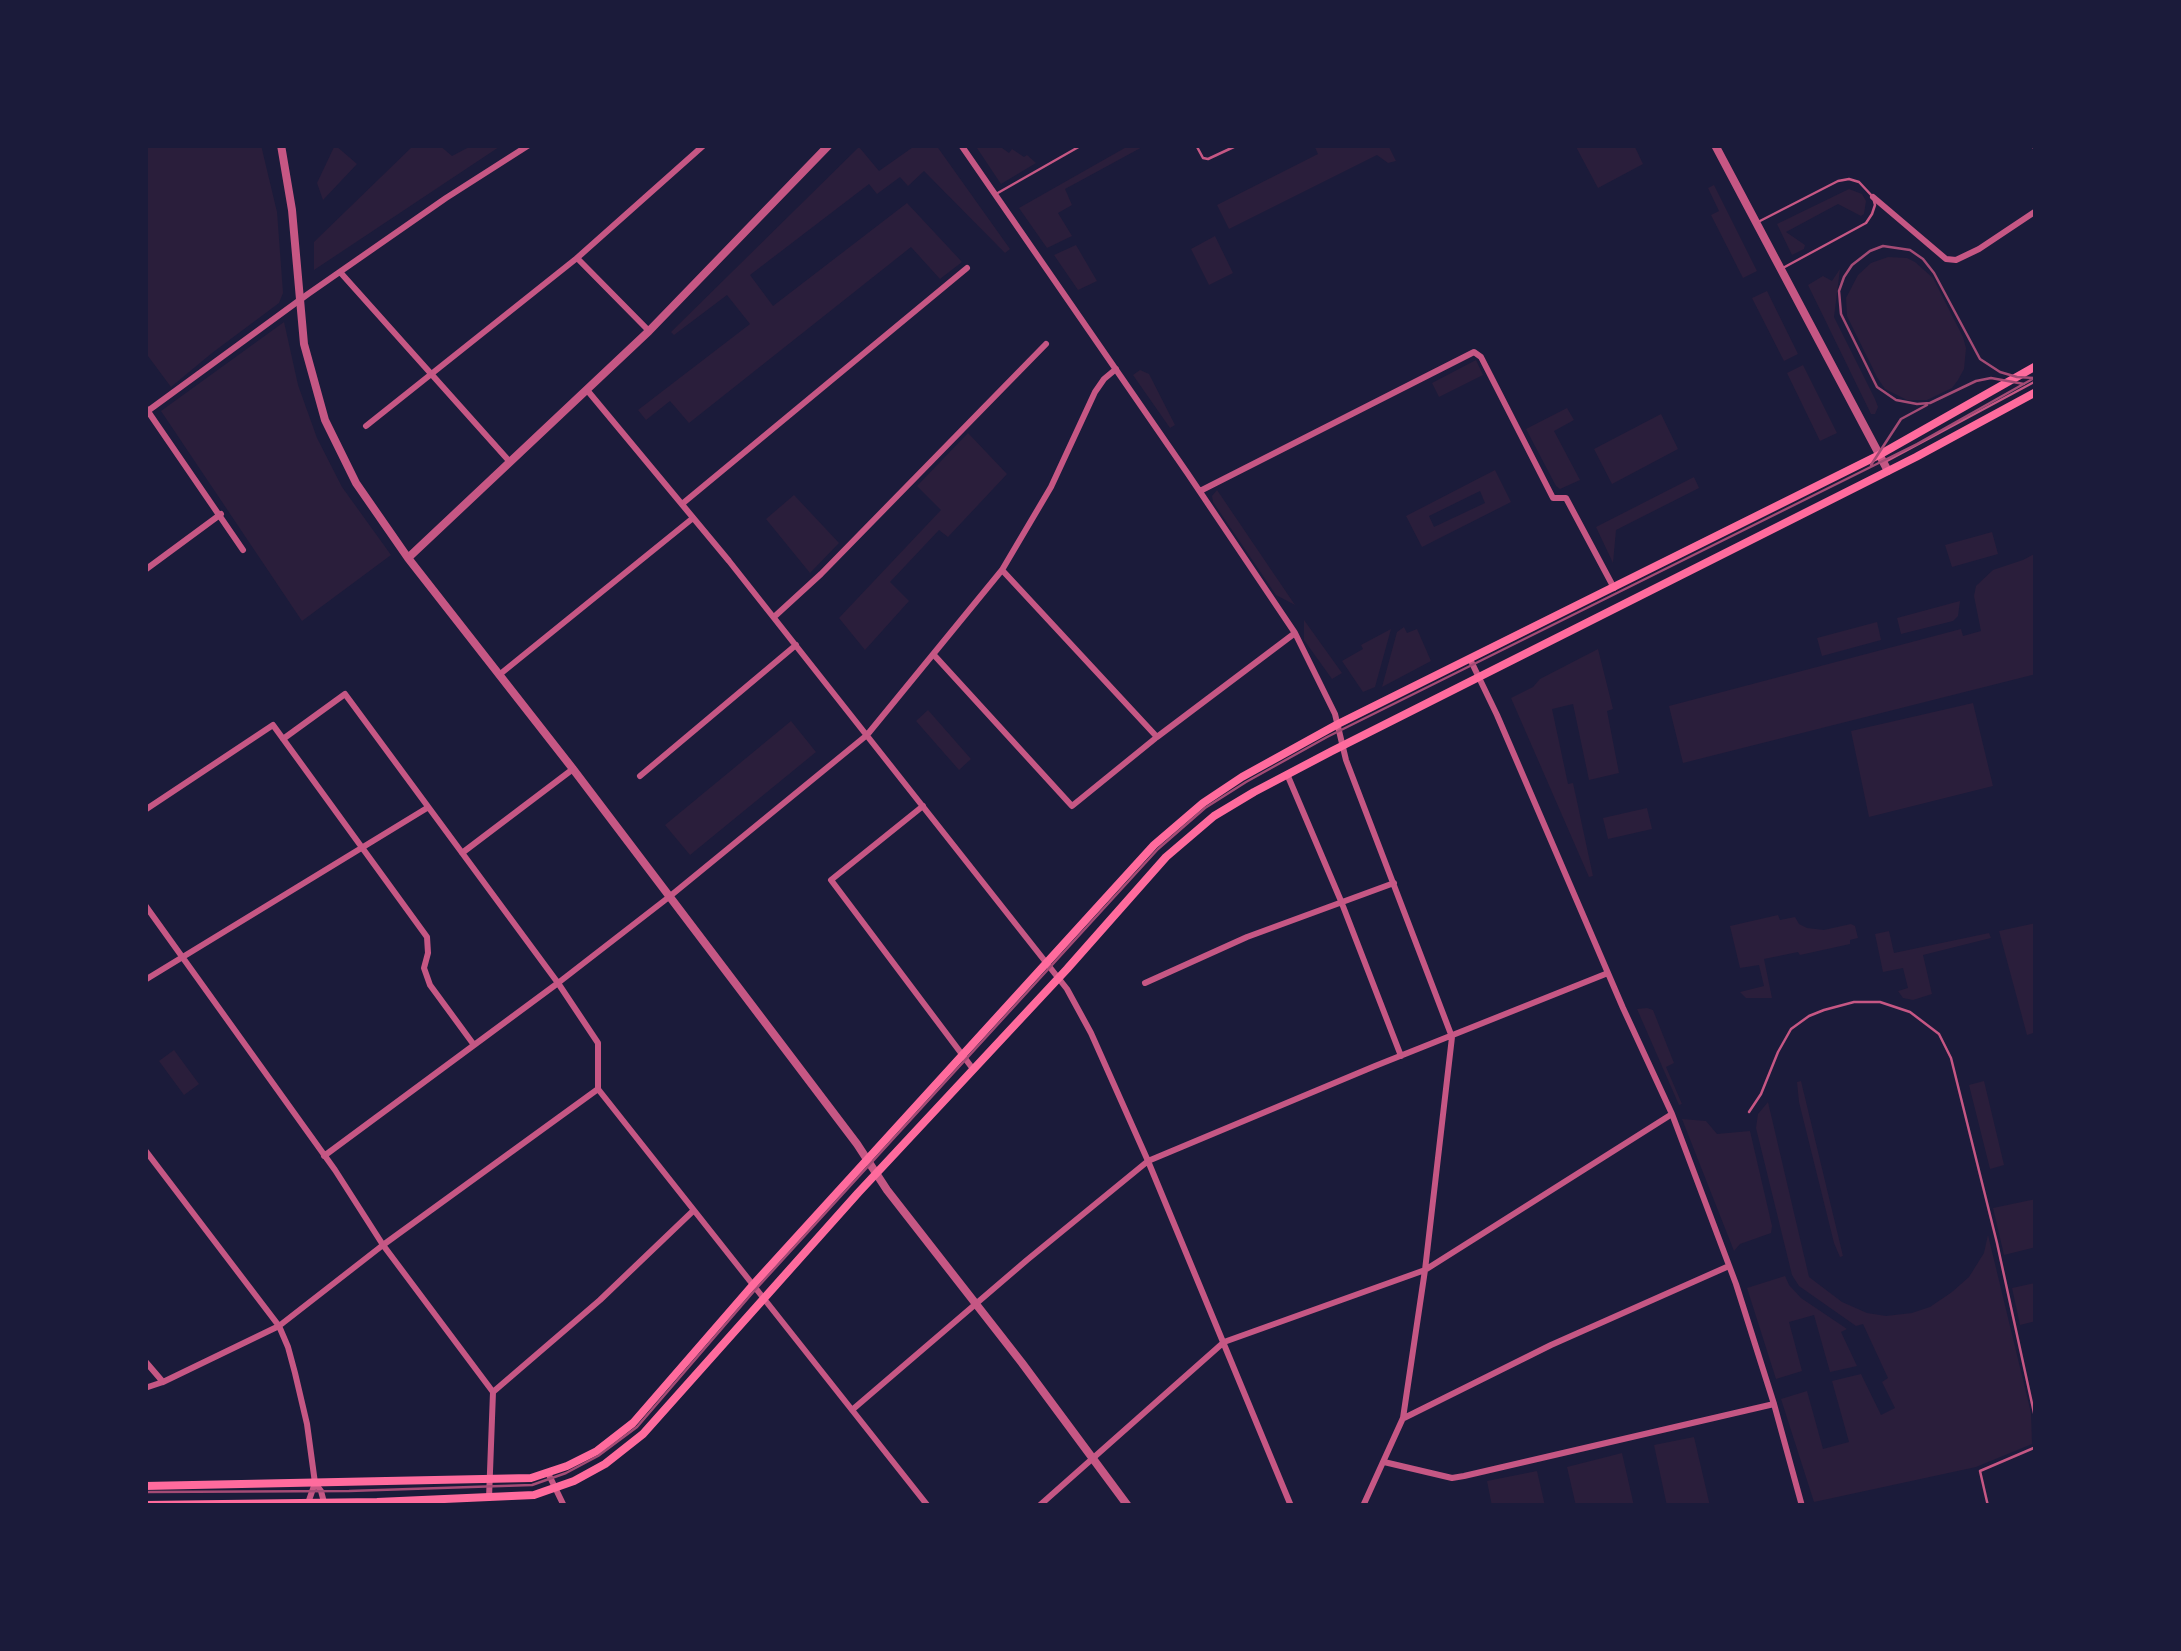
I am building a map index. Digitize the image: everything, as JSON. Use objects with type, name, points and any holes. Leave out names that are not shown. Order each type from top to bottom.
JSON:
[{"type":"main road","points":[[145,1505],[324,1504],[534,1495],[604,1464],[643,1434],[1166,857],[1214,816],[1287,774],[1479,678],[1884,463],[2036,366]]},
{"type":"main road","points":[[145,1486],[532,1478],[597,1451],[633,1423],[752,1286],[1154,845],[1203,803],[1242,776],[1338,724],[1614,588],[2036,392]]},
{"type":"street","points":[[281,145],[292,210],[304,344],[336,446],[356,484],[408,558],[572,768],[1128,1506]]},
{"type":"street","points":[[243,550],[146,410],[446,198],[529,145]]},
{"type":"street","points":[[366,426],[577,258],[704,145]]},
{"type":"street","points":[[408,558],[649,331],[829,145]]},
{"type":"street","points":[[961,145],[1295,634],[1338,724],[1346,760],[1452,1037],[1426,1270],[1403,1418],[1363,1506]]},
{"type":"street","points":[[1715,145],[1884,463]]},
{"type":"street","points":[[1874,197],[1946,259],[1956,260],[2036,211]]},
{"type":"street","points":[[577,258],[649,331]]},
{"type":"street","points":[[682,504],[968,268]]},
{"type":"street","points":[[340,272],[510,462]]},
{"type":"street","points":[[774,618],[1046,344]]},
{"type":"street","points":[[1200,491],[1474,352],[1481,357],[1553,498],[1566,498],[1614,588]]},
{"type":"street","points":[[324,1156],[669,897],[867,735],[1002,570],[1051,487],[1095,392],[1116,369]]},
{"type":"street","points":[[587,390],[774,618],[1068,990],[1148,1161],[1291,1506]]},
{"type":"street","points":[[145,570],[221,514]]},
{"type":"street","points":[[499,675],[693,518]]},
{"type":"street","points":[[1002,570],[1157,737]]},
{"type":"street","points":[[934,655],[1072,806],[1295,634]]},
{"type":"street","points":[[640,776],[796,646]]},
{"type":"street","points":[[1470,660],[1672,1114],[1729,1266],[1802,1506]]},
{"type":"street","points":[[283,738],[345,694],[598,1043],[598,1089],[928,1506]]},
{"type":"street","points":[[145,810],[273,724],[427,936],[424,968],[430,984],[474,1045]]},
{"type":"street","points":[[462,853],[572,768]]},
{"type":"street","points":[[1287,774],[1401,1056]]},
{"type":"street","points":[[923,806],[831,880],[973,1069]]},
{"type":"street","points":[[145,980],[427,808]]},
{"type":"street","points":[[1145,983],[1236,941],[1394,883]]},
{"type":"street","points":[[145,904],[383,1245],[492,1392],[489,1498]]},
{"type":"street","points":[[852,1410],[1148,1161],[1608,974]]},
{"type":"street","points":[[145,1388],[278,1326],[598,1089]]},
{"type":"street","points":[[1040,1506],[1224,1342],[1426,1270],[1672,1114]]},
{"type":"street","points":[[145,1150],[278,1326],[288,1347],[307,1424],[314,1483],[307,1504]]},
{"type":"street","points":[[492,1392],[694,1211]]},
{"type":"street","points":[[1403,1418],[1551,1345],[1729,1266]]},
{"type":"street","points":[[145,1361],[163,1382]]},
{"type":"street","points":[[1384,1462],[1452,1478],[1774,1404]]},
{"type":"street","points":[[548,1473],[564,1506]]},
{"type":"street","points":[[314,1483],[324,1504]]},
{"type":"lane","points":[[995,194],[1082,145]]},
{"type":"lane","points":[[1196,145],[1208,160],[1238,145]]},
{"type":"lane","points":[[1756,223],[1838,180],[1859,182],[1874,197],[1872,214],[1866,223],[1780,270]]},
{"type":"lane","points":[[1884,463],[2036,381]]},
{"type":"lane","points":[[1750,1112],[1785,1038],[1800,1021],[1817,1012],[1846,1003],[1880,1002],[1910,1012],[1939,1034],[1952,1058],[2036,1422]]},
{"type":"lane","points":[[1988,1506],[1980,1471],[2036,1447]]},
{"type":"shaded area","points":[[145,145],[261,145],[277,212],[283,293],[279,303],[171,387],[145,352]]},
{"type":"shaded area","points":[[335,145],[357,164],[323,200],[317,183]]},
{"type":"shaded area","points":[[414,145],[439,145],[452,156],[473,145],[502,145],[314,270],[314,242]]},
{"type":"shaded area","points":[[916,145],[936,145],[1010,249],[1005,253],[924,171],[908,186],[900,177],[877,194],[869,184],[750,275],[773,306],[907,203],[962,262],[940,279],[911,247],[689,423],[670,401],[646,420],[638,410],[750,324],[727,295],[674,335],[671,332],[859,147],[879,171]]},
{"type":"shaded area","points":[[975,145],[1003,145],[1009,153],[1012,149],[1036,163],[1001,184]]},
{"type":"shaded area","points":[[1130,145],[1146,145],[1065,189],[1072,205],[1058,213],[1072,236],[1047,248],[1019,208]]},
{"type":"shaded area","points":[[1314,145],[1388,145],[1396,161],[1388,163],[1377,155],[1229,229],[1217,205],[1318,154]]},
{"type":"shaded area","points":[[1575,145],[1634,145],[1643,164],[1598,188]]},
{"type":"shaded area","points":[[1714,185],[1757,271],[1743,278],[1711,215],[1719,211],[1708,188]]},
{"type":"shaded area","points":[[1849,189],[1862,194],[1866,201],[1864,214],[1838,204],[1786,232],[1805,245],[1792,255],[1777,224]]},
{"type":"shaded area","points":[[1215,236],[1233,273],[1209,285],[1191,249]]},
{"type":"shaded area","points":[[1076,245],[1097,281],[1078,290],[1054,255]]},
{"type":"shaded area","points":[[1888,257],[1907,258],[1933,278],[1966,348],[1964,369],[1952,388],[1927,400],[1907,400],[1885,389],[1847,316],[1846,298],[1858,275],[1871,263]]},
{"type":"shaded area","points":[[1840,269],[1834,317],[1875,399],[1875,414],[1871,414],[1808,285],[1823,276],[1832,281]]},
{"type":"shaded area","points":[[1767,291],[1798,354],[1784,361],[1752,298]]},
{"type":"shaded area","points":[[284,322],[298,385],[317,438],[342,487],[391,555],[302,621],[161,411]]},
{"type":"shaded area","points":[[1476,360],[1483,375],[1439,397],[1432,383]]},
{"type":"shaded area","points":[[1803,365],[1837,433],[1820,441],[1787,373]]},
{"type":"shaded area","points":[[1140,370],[1149,374],[1175,425],[1170,428],[1133,375]]},
{"type":"shaded area","points":[[1567,408],[1574,420],[1554,431],[1580,480],[1560,489],[1526,429]]},
{"type":"shaded area","points":[[1661,414],[1678,449],[1612,484],[1594,449]]},
{"type":"shaded area","points":[[968,433],[1007,474],[948,537],[939,530],[890,582],[909,601],[865,650],[839,618],[941,510],[917,486]]},
{"type":"shaded area","points":[[1495,470],[1511,502],[1422,547],[1406,516]],"holes":[[[1480,491],[1485,503],[1434,527],[1429,516]]]},
{"type":"shaded area","points":[[1694,477],[1699,488],[1616,530],[1613,563],[1596,527]]},
{"type":"shaded area","points":[[1217,490],[1295,605],[1276,595],[1213,502]]},
{"type":"shaded area","points":[[794,495],[839,543],[810,573],[766,519]]},
{"type":"shaded area","points":[[1992,532],[1998,554],[1952,567],[1945,545]]},
{"type":"shaded area","points":[[2036,553],[2036,674],[1683,763],[1669,706],[1961,629],[1963,636],[1981,631],[1974,596],[1976,586],[1993,570]]},
{"type":"shaded area","points":[[1960,601],[1958,616],[1953,621],[1901,634],[1897,618]]},
{"type":"shaded area","points":[[1304,620],[1342,673],[1332,679],[1304,640]]},
{"type":"shaded area","points":[[1877,622],[1881,640],[1822,656],[1817,638]]},
{"type":"shaded area","points":[[1404,627],[1407,633],[1417,629],[1431,661],[1382,687],[1397,632]]},
{"type":"shaded area","points":[[1391,629],[1375,687],[1363,692],[1342,661],[1363,649],[1361,645]]},
{"type":"shaded area","points":[[1598,649],[1613,709],[1607,711],[1619,773],[1589,780],[1573,704],[1552,709],[1568,784],[1573,783],[1593,876],[1589,877],[1511,698]]},
{"type":"shaded area","points":[[1973,703],[1993,786],[1869,817],[1851,731]]},
{"type":"shaded area","points":[[928,710],[971,759],[959,770],[916,721]]},
{"type":"shaded area","points":[[791,721],[816,752],[690,855],[665,825]]},
{"type":"shaded area","points":[[1647,808],[1652,829],[1608,839],[1603,818]]},
{"type":"shaded area","points":[[1778,915],[1780,920],[1795,917],[1807,928],[1824,930],[1851,924],[1858,938],[1850,940],[1850,944],[1764,959],[1772,998],[1746,998],[1740,992],[1764,986],[1759,965],[1740,968],[1730,926]]},
{"type":"shaded area","points":[[2036,923],[2036,1032],[2027,1035],[1999,931]]},
{"type":"shaded area","points":[[1889,931],[1894,953],[1989,933],[1991,938],[1923,955],[1932,994],[1913,1000],[1903,998],[1898,991],[1908,988],[1903,968],[1883,972],[1875,934]]},
{"type":"shaded area","points":[[1637,1009],[1653,1010],[1674,1063],[1666,1067],[1682,1104],[1679,1105]]},
{"type":"shaded area","points":[[174,1050],[199,1084],[184,1095],[159,1061]]},
{"type":"shaded area","points":[[1801,1081],[1843,1256],[1840,1257],[1799,1102],[1797,1082]]},
{"type":"shaded area","points":[[1984,1081],[2004,1165],[1990,1169],[1969,1085]]},
{"type":"shaded area","points":[[1768,1102],[1809,1277],[1842,1302],[1886,1316],[1930,1307],[1969,1277],[1984,1253],[1988,1235],[2031,1413],[2032,1444],[1976,1467],[1814,1502],[1781,1399],[1807,1391],[1823,1449],[1849,1442],[1832,1381],[1861,1374],[1881,1415],[1895,1408],[1882,1382],[1888,1378],[1863,1324],[1856,1326],[1799,1286],[1792,1275],[1756,1128],[1758,1114]]},
{"type":"shaded area","points":[[1682,1119],[1706,1121],[1717,1134],[1750,1131],[1771,1233],[1740,1244],[1734,1251]]},
{"type":"shaded area","points":[[2036,1199],[2036,1247],[2004,1255],[1993,1208]]},
{"type":"shaded area","points":[[1785,1276],[1801,1298],[1847,1329],[1841,1332],[1857,1366],[1830,1372],[1814,1315],[1789,1322],[1802,1371],[1776,1379],[1747,1288]]},
{"type":"shaded area","points":[[2035,1283],[2036,1321],[2020,1325],[2012,1288]]},
{"type":"shaded area","points":[[1694,1437],[1710,1506],[1667,1506],[1654,1445]]},
{"type":"shaded area","points":[[1622,1453],[1634,1506],[1576,1506],[1567,1467]]},
{"type":"shaded area","points":[[1537,1471],[1545,1506],[1492,1506],[1487,1481]]},
{"type":"tram line","points":[[2024,384],[1991,378],[1930,403],[1896,400],[1877,387],[1841,314],[1839,291],[1844,277],[1870,251],[1883,246],[1910,250],[1934,273],[1980,359],[2000,372],[2034,378]]},
{"type":"tram line","points":[[145,1492],[532,1485],[598,1456],[637,1427],[755,1290],[1158,849],[1205,808],[1327,737],[1917,444],[2036,377]]},
{"type":"tram line","points":[[1871,465],[1901,419],[1927,405]]}]
